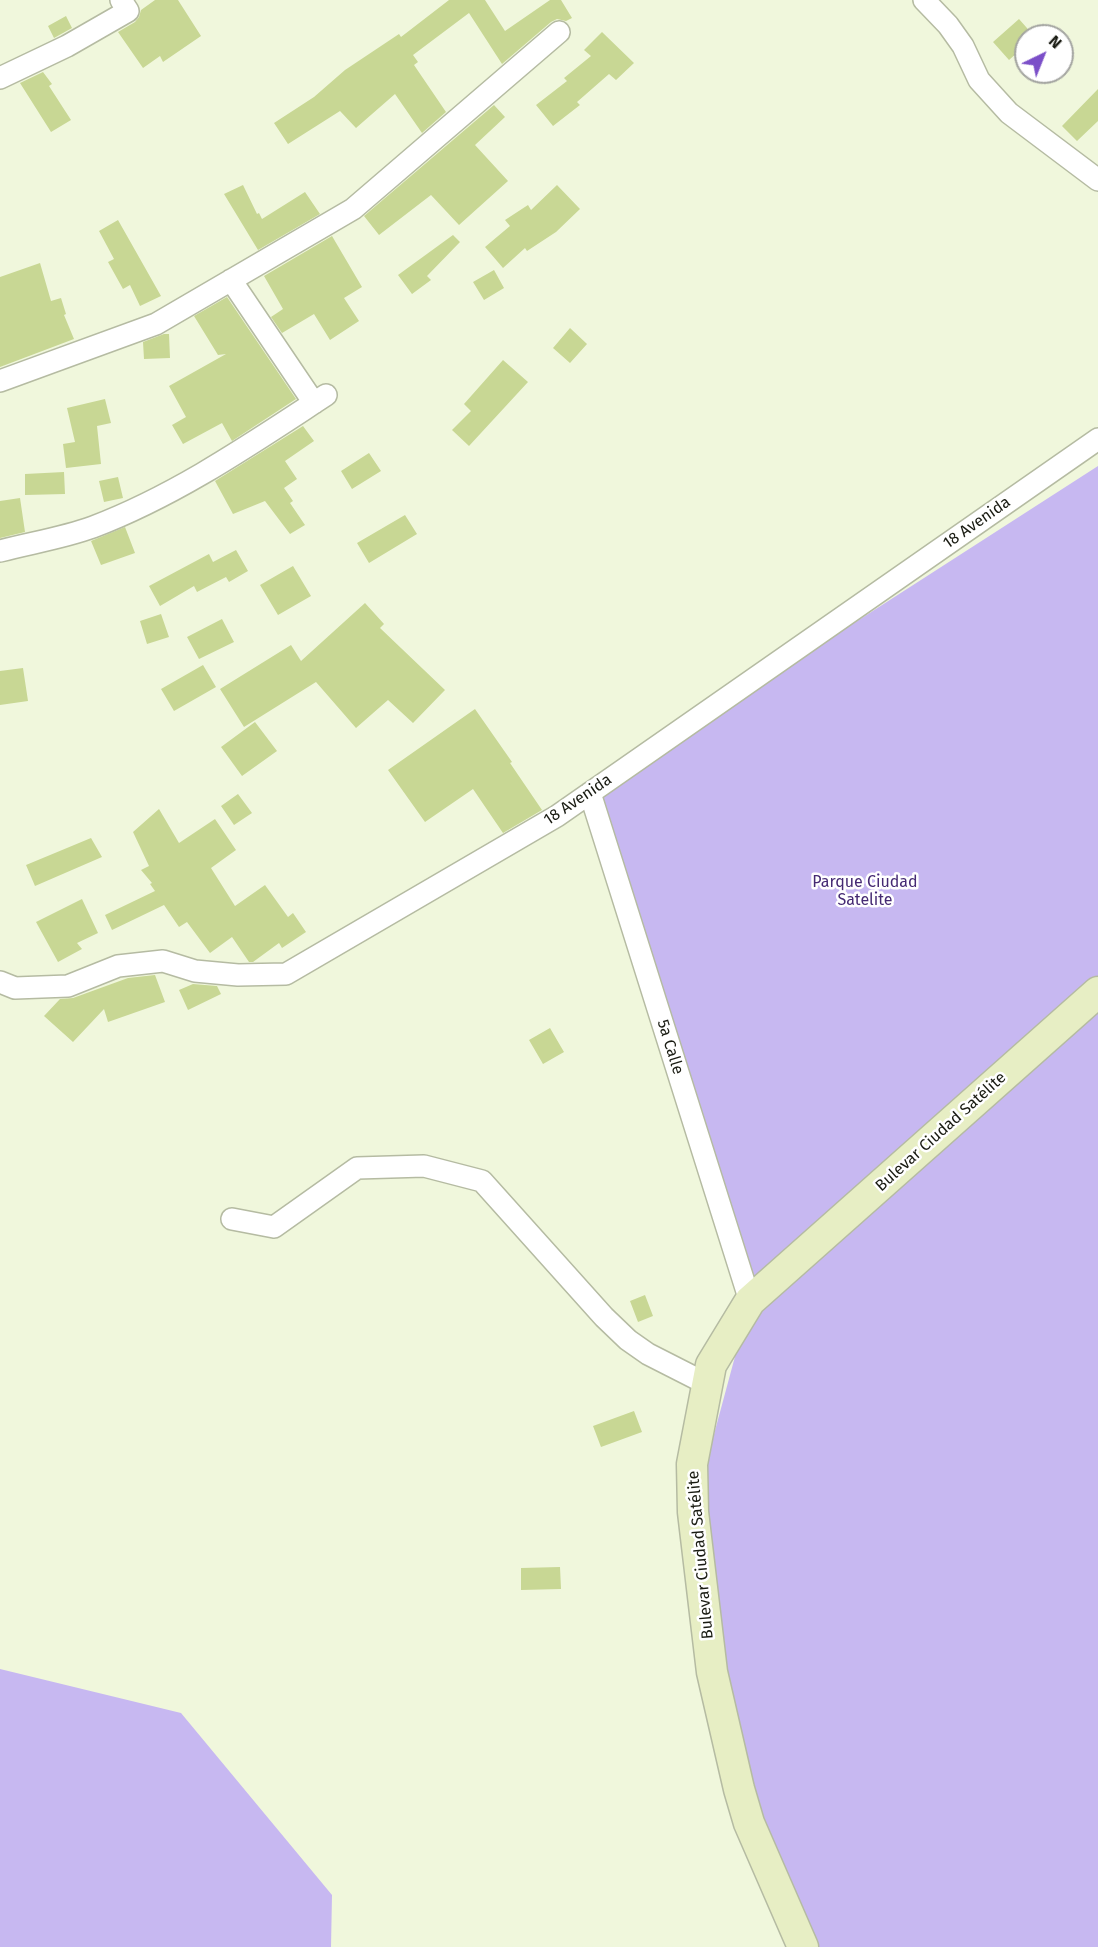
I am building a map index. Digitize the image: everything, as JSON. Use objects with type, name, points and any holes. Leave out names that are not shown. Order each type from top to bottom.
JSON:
[{"type":"street","points":[[0,78],[66,46],[128,11],[121,0]]},
{"type":"street","points":[[924,0],[963,46],[979,80],[1009,113],[1098,180]]},
{"type":"street","points":[[0,381],[156,324],[353,209],[559,32]]},
{"type":"street","points":[[0,551],[91,528],[160,498],[200,476],[320,399],[231,280]]},
{"type":"street","name":"18 Avenida","points":[[0,982],[15,988],[68,986],[118,966],[163,962],[195,971],[238,975],[286,974],[557,816],[1098,439]]},
{"type":"street","name":"5a Calle","points":[[590,793],[750,1301]]},
{"type":"street","name":"Bulevar Ciudad Satélite","points":[[803,1947],[749,1824],[712,1672],[693,1512],[692,1464],[711,1365],[750,1301],[1098,992]]},
{"type":"street","points":[[232,1219],[274,1227],[357,1168],[424,1166],[482,1181],[604,1317],[628,1340],[648,1354],[707,1384]]},
{"type":"green space","name":"Parque Ciudad Satelite","points":[[1098,466],[1098,1947],[809,1947],[739,1789],[693,1512],[750,1301],[590,793]]},
{"type":"green space","points":[[0,1669],[181,1713],[332,1895],[331,1947],[0,1947]]},
{"type":"building","points":[[155,0],[178,0],[201,36],[163,62],[160,56],[143,68],[118,32],[135,22],[141,10]]},
{"type":"building","points":[[449,0],[485,0],[505,31],[550,0],[561,0],[572,18],[566,21],[557,19],[551,22],[502,64],[469,13],[413,55],[418,62],[414,65],[446,112],[422,133],[395,94],[356,128],[340,111],[288,144],[274,123],[314,97],[345,70],[399,34],[401,37]]},
{"type":"building","points":[[66,16],[72,28],[54,38],[48,26]]},
{"type":"building","points":[[1019,19],[1023,24],[1014,24],[1014,56],[1009,60],[993,42]]},
{"type":"building","points":[[602,32],[634,63],[616,80],[609,74],[577,102],[580,105],[553,126],[536,105],[567,81],[564,78],[591,56],[584,50]]},
{"type":"building","points":[[43,72],[52,84],[49,86],[71,120],[51,132],[20,83]]},
{"type":"building","points":[[1098,89],[1098,121],[1077,141],[1062,126]]},
{"type":"building","points":[[494,105],[505,117],[475,145],[508,181],[459,225],[431,195],[379,235],[364,216]]},
{"type":"building","points":[[243,185],[257,214],[259,213],[262,219],[305,192],[320,214],[258,250],[224,194]]},
{"type":"building","points":[[557,185],[580,209],[556,232],[527,251],[525,248],[503,268],[485,247],[510,226],[505,220],[528,205],[531,210]]},
{"type":"building","points":[[118,220],[161,296],[140,306],[130,285],[123,289],[108,262],[114,259],[99,231]]},
{"type":"building","points":[[453,235],[460,242],[427,276],[431,280],[412,294],[398,275]]},
{"type":"building","points":[[332,236],[362,287],[344,298],[359,321],[330,340],[314,314],[282,333],[271,317],[283,309],[264,276]]},
{"type":"building","points":[[40,263],[51,301],[61,298],[66,314],[64,315],[74,339],[0,367],[0,277]]},
{"type":"building","points":[[494,270],[504,288],[484,300],[473,282]]},
{"type":"building","points":[[227,297],[296,399],[232,441],[222,423],[183,444],[172,425],[186,417],[169,386],[226,354],[218,355],[194,316]]},
{"type":"building","points":[[570,328],[587,344],[570,363],[553,348]]},
{"type":"building","points":[[169,334],[170,358],[144,359],[143,342]]},
{"type":"building","points":[[503,360],[528,382],[469,446],[452,430],[471,411],[464,404]]},
{"type":"building","points":[[105,399],[111,423],[97,426],[101,464],[66,468],[63,444],[75,442],[67,408]]},
{"type":"building","points":[[303,426],[314,441],[285,461],[297,479],[284,488],[293,501],[290,503],[305,525],[290,534],[265,501],[233,514],[215,481]]},
{"type":"building","points":[[369,453],[381,471],[352,489],[341,471]]},
{"type":"building","points":[[64,472],[65,494],[25,495],[25,474]]},
{"type":"building","points":[[118,477],[123,498],[104,502],[99,481]]},
{"type":"building","points":[[20,498],[25,532],[0,538],[0,501]]},
{"type":"building","points":[[405,515],[417,534],[369,563],[357,543]]},
{"type":"building","points":[[125,527],[135,553],[101,565],[91,541]]},
{"type":"building","points":[[236,550],[248,571],[229,582],[226,577],[197,592],[194,586],[160,606],[149,586],[209,554],[213,562]]},
{"type":"building","points":[[293,566],[311,596],[278,615],[260,585]]},
{"type":"building","points":[[365,603],[384,624],[380,628],[445,690],[413,723],[388,700],[356,728],[316,682],[244,727],[220,689],[291,645],[301,661]]},
{"type":"building","points":[[161,614],[169,637],[147,644],[140,621]]},
{"type":"building","points":[[222,619],[234,642],[199,659],[187,637]]},
{"type":"building","points":[[203,665],[216,687],[174,711],[161,689]]},
{"type":"building","points":[[23,668],[28,701],[0,705],[0,671]]},
{"type":"building","points":[[475,709],[542,810],[503,833],[473,789],[425,822],[388,770]]},
{"type":"building","points":[[255,722],[277,751],[242,776],[221,747]]},
{"type":"building","points":[[238,794],[252,813],[234,825],[221,806]]},
{"type":"building","points":[[159,809],[179,843],[215,819],[236,850],[211,868],[235,906],[265,885],[288,917],[293,913],[306,932],[282,948],[279,943],[253,962],[249,962],[232,937],[210,953],[187,922],[179,927],[164,905],[112,930],[105,915],[155,891],[150,884],[152,883],[141,870],[149,866],[133,832]]},
{"type":"building","points":[[91,838],[102,857],[35,886],[26,865]]},
{"type":"building","points":[[82,899],[98,933],[77,943],[82,949],[58,962],[36,922]]},
{"type":"building","points":[[155,975],[165,1002],[108,1022],[104,1009],[73,1042],[44,1016],[60,999],[73,998],[128,978]]},
{"type":"building","points":[[193,984],[217,986],[221,994],[188,1010],[179,990]]},
{"type":"building","points":[[550,1028],[564,1052],[543,1064],[529,1040]]},
{"type":"building","points":[[645,1295],[653,1316],[638,1322],[630,1301]]},
{"type":"building","points":[[634,1411],[642,1432],[601,1447],[593,1426]]},
{"type":"building","points":[[560,1567],[561,1589],[521,1590],[521,1568]]}]
